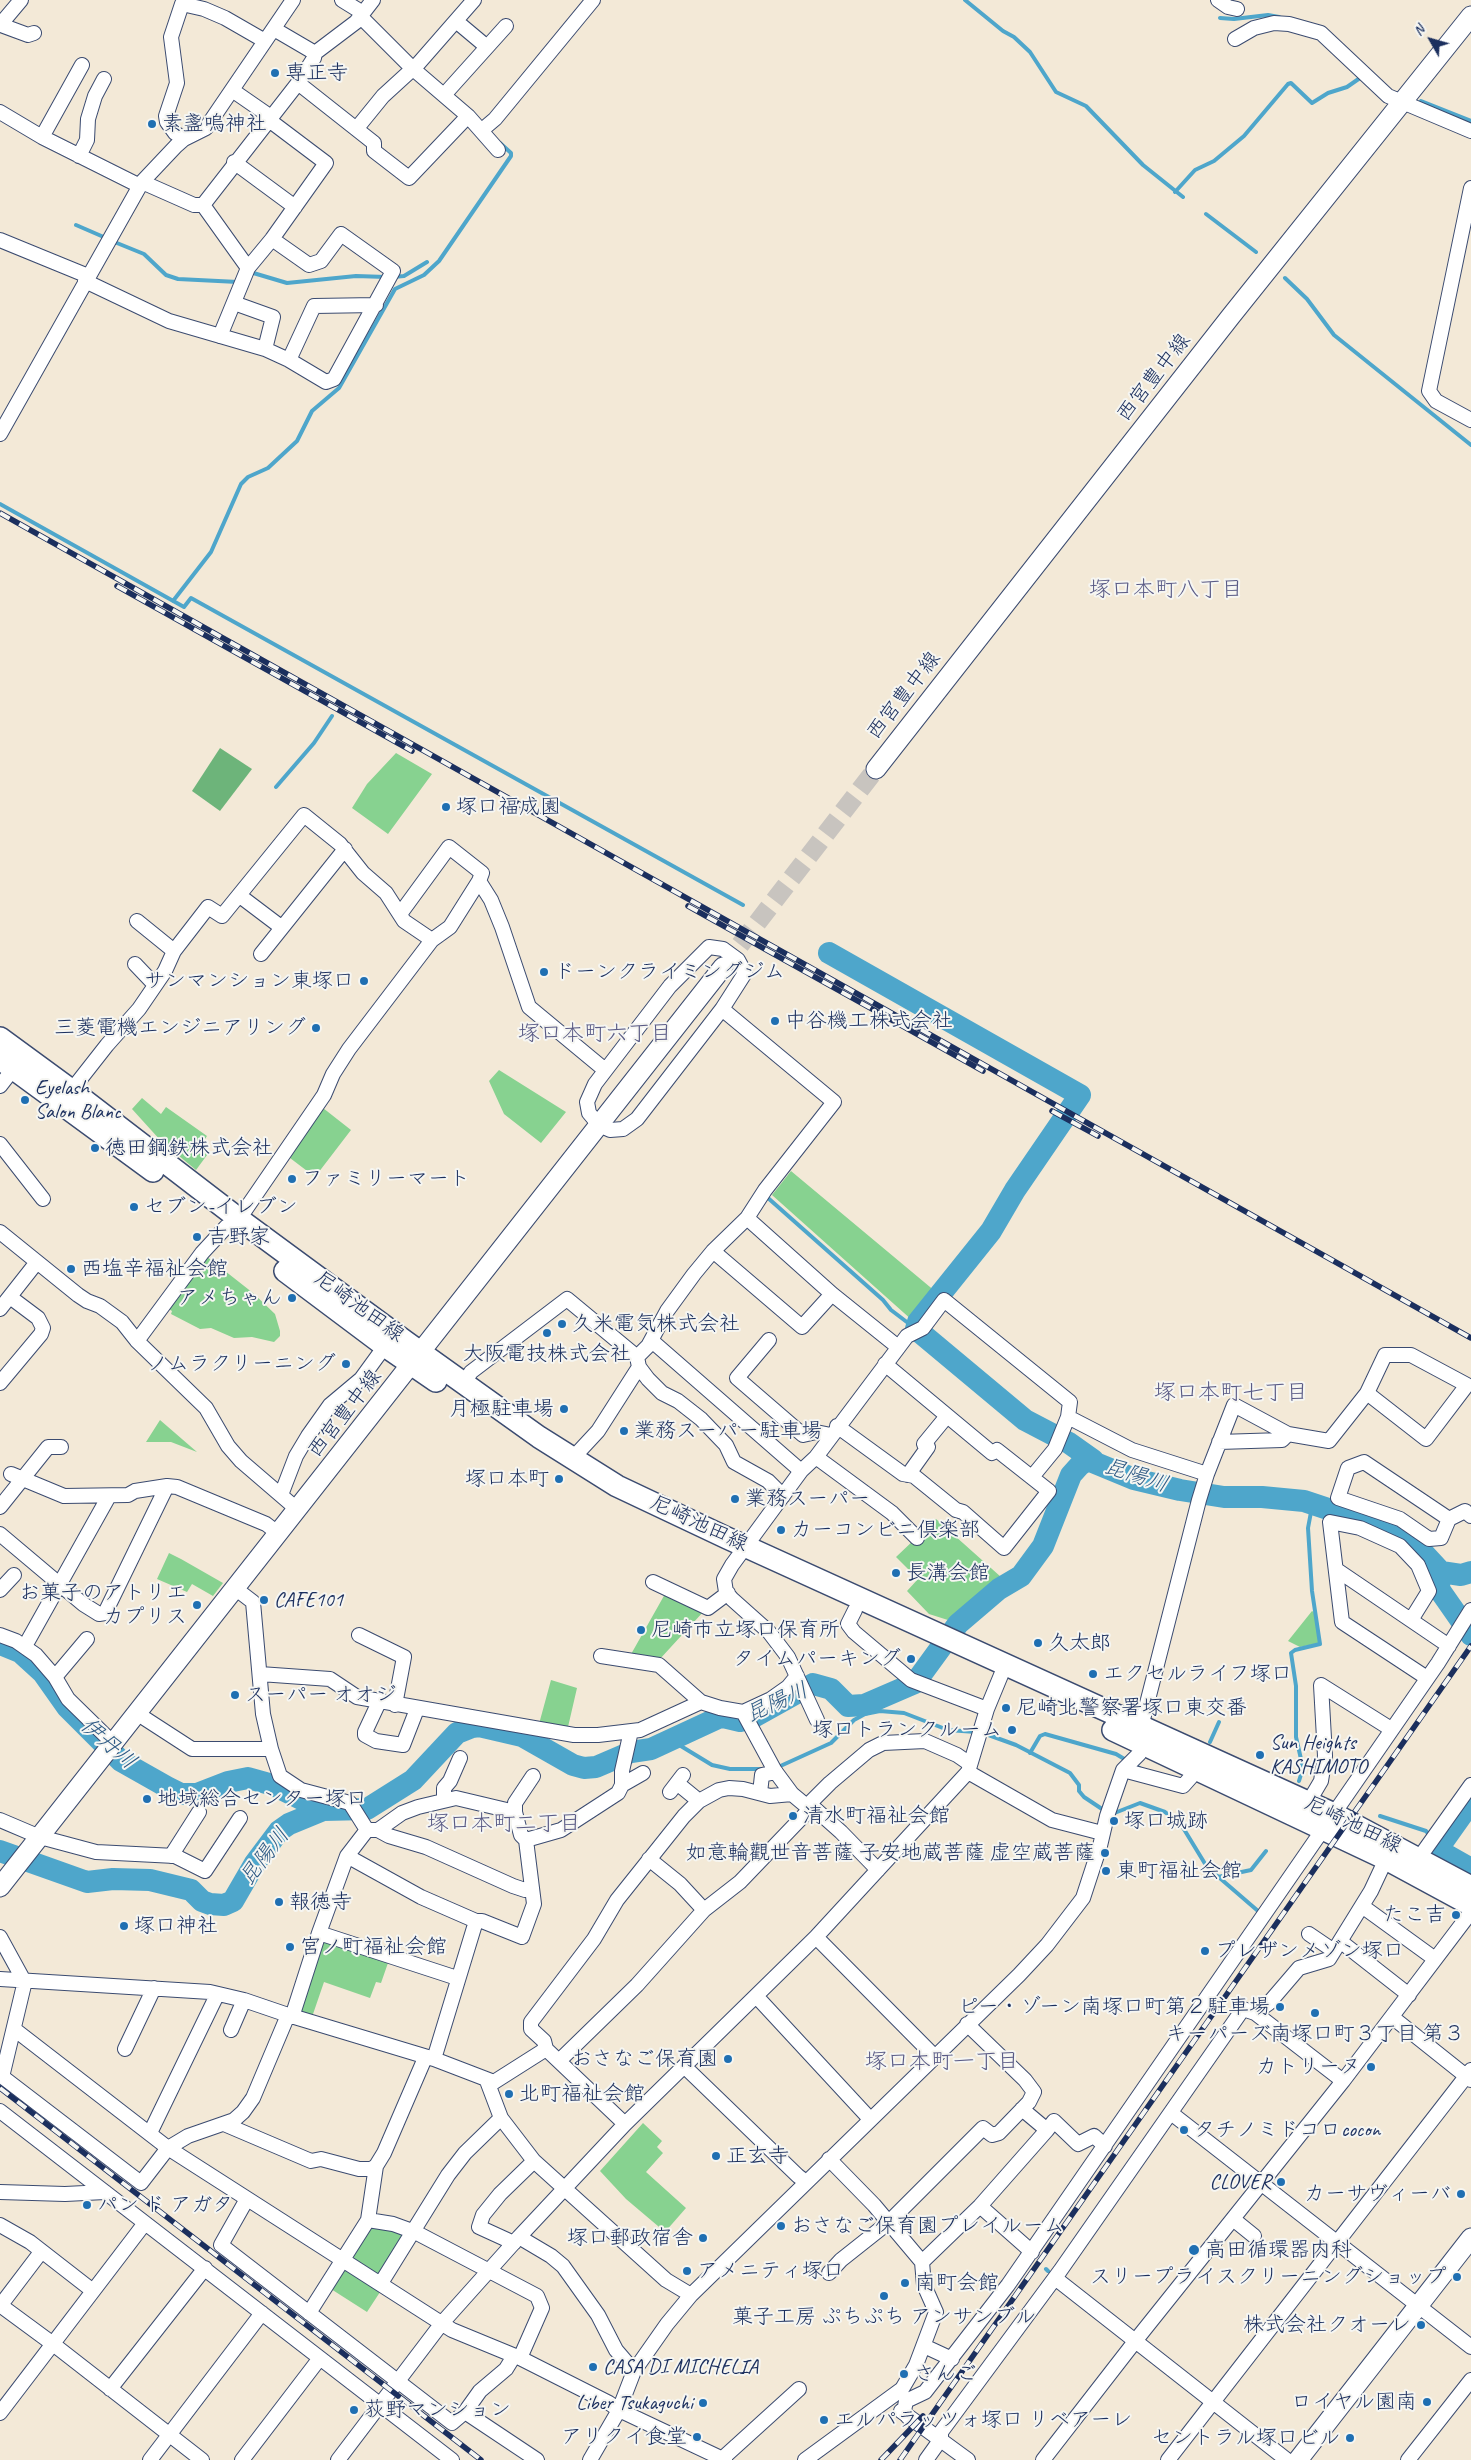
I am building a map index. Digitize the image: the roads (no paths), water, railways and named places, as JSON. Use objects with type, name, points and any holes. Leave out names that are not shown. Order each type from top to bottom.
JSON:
[{"type":"main road","name":"西宮豊中線","points":[[876,770],[1401,102],[1471,16]]},
{"type":"main road","name":"西宮豊中線","points":[[0,1887],[417,1359],[722,967]]},
{"type":"main road","name":"尼崎池田線","points":[[0,1038],[13,1061],[66,1096],[233,1223],[581,1478],[662,1522],[742,1551],[1003,1670],[1134,1753],[1308,1803],[1328,1821],[1386,1859],[1471,1905]]},
{"type":"main road","name":"尼崎池田線","points":[[233,1223],[384,1346],[417,1359],[464,1382],[572,1459],[617,1486],[855,1610],[942,1643]]},
{"type":"main road","name":"尼崎池田線","points":[[1134,1753],[1195,1768],[1328,1821],[1423,1853],[1471,1887]]},
{"type":"main road","points":[[1298,2460],[1471,2238]]},
{"type":"street","points":[[21,0],[0,25],[28,34],[34,33]]},
{"type":"street","points":[[0,434],[86,278],[141,184],[184,139],[206,128],[294,0]]},
{"type":"street","points":[[342,0],[446,93],[468,116],[484,128],[498,150]]},
{"type":"street","points":[[0,112],[79,156],[194,205],[203,204],[298,82],[315,54],[363,19],[373,0]]},
{"type":"street","points":[[357,128],[383,96],[416,66],[474,0]]},
{"type":"street","points":[[484,128],[593,0]]},
{"type":"street","points":[[1218,0],[1228,7],[1237,9]]},
{"type":"street","points":[[184,139],[174,133],[167,122],[166,116],[177,83],[172,37],[182,4],[204,9],[225,18],[265,41]]},
{"type":"street","points":[[456,21],[487,47]]},
{"type":"street","points":[[1235,39],[1254,28],[1274,23],[1289,24],[1321,33],[1388,96],[1471,131]]},
{"type":"street","points":[[446,93],[506,26]]},
{"type":"street","points":[[274,29],[315,54]]},
{"type":"street","points":[[42,137],[82,65]]},
{"type":"street","points":[[79,156],[87,140],[88,119],[95,96],[104,79]]},
{"type":"street","points":[[298,82],[357,128],[374,143],[374,151],[409,178],[468,116]]},
{"type":"street","points":[[220,336],[248,268],[272,239],[326,162],[232,90]]},
{"type":"street","points":[[234,162],[295,207]]},
{"type":"street","points":[[1471,188],[1429,391],[1436,401],[1471,420]]},
{"type":"street","points":[[203,204],[248,268]]},
{"type":"street","points":[[1,242],[86,278],[170,321],[265,349],[289,360],[326,382],[334,379],[393,271],[341,234],[321,261],[310,265],[272,239]]},
{"type":"street","points":[[234,303],[273,317],[265,349]]},
{"type":"street","points":[[289,360],[314,306],[376,305]]},
{"type":"street","points":[[66,1096],[139,1009],[166,971],[174,951],[208,908],[222,916],[304,815],[345,849],[363,873],[386,893],[404,921],[432,940]]},
{"type":"street","points":[[137,1341],[187,1271],[233,1223],[324,1095],[333,1074],[349,1049],[432,940],[450,927],[477,885],[482,873],[449,847],[400,914]]},
{"type":"street","points":[[261,954],[345,849]]},
{"type":"street","points":[[477,885],[491,900],[529,1007],[605,1070]]},
{"type":"street","points":[[240,896],[281,927]]},
{"type":"street","points":[[137,921],[174,951]]},
{"type":"street","points":[[709,947],[723,949],[738,960],[745,974],[722,1008],[637,1119],[623,1129],[610,1130],[599,1125],[589,1113],[587,1102],[605,1070],[670,986],[709,947]]},
{"type":"street","points":[[135,964],[155,985]]},
{"type":"street","points":[[572,1459],[598,1431],[652,1341],[667,1311],[713,1251],[748,1218],[834,1102],[722,1008]]},
{"type":"street","points":[[0,1086],[13,1061]]},
{"type":"street","points":[[0,1144],[43,1199]]},
{"type":"street","points":[[748,1218],[832,1294],[898,1347]]},
{"type":"street","points":[[0,1232],[87,1301],[100,1306],[122,1322],[137,1341],[200,1402],[228,1446],[242,1462],[298,1510]]},
{"type":"street","points":[[713,1251],[802,1327],[832,1294]]},
{"type":"street","points":[[0,1309],[37,1262]]},
{"type":"street","points":[[0,1383],[41,1334],[43,1328],[38,1318],[10,1296]]},
{"type":"street","points":[[464,1382],[471,1372],[567,1299],[638,1362],[662,1393],[687,1408],[713,1431],[726,1445],[734,1462],[768,1481],[783,1496]]},
{"type":"street","points":[[817,1720],[788,1657],[777,1642],[728,1594],[724,1579],[742,1551],[801,1471],[816,1457],[834,1430],[898,1347],[907,1336],[919,1331],[944,1300],[1070,1402],[1068,1418],[1055,1450],[1032,1477]]},
{"type":"street","points":[[769,1340],[737,1378],[802,1434],[834,1430],[903,1474],[914,1476],[956,1510],[963,1512],[1004,1548],[1049,1491],[997,1450],[992,1453],[885,1364]]},
{"type":"street","points":[[652,1341],[801,1471]]},
{"type":"street","points":[[281,1495],[296,1456],[308,1436],[330,1405],[361,1379],[384,1346]]},
{"type":"street","points":[[590,2460],[619,2410],[634,2371],[667,2324],[691,2295],[1032,1961],[1083,1898],[1100,1846],[1108,1813],[1134,1753],[1206,1474],[1234,1405],[1288,1434],[1329,1441],[1367,1393],[1385,1356],[1411,1355],[1468,1385],[1426,1439],[1367,1393]]},
{"type":"street","points":[[908,1475],[928,1447],[924,1444],[948,1416]]},
{"type":"street","points":[[1068,1418],[1132,1450],[1206,1474]]},
{"type":"street","points":[[1219,1442],[1282,1440],[1288,1434]]},
{"type":"street","points":[[0,1507],[17,1477],[48,1447],[61,1448]]},
{"type":"street","points":[[816,1457],[892,1514],[917,1538]]},
{"type":"street","points":[[1449,1520],[1364,1462],[1348,1468],[1338,1498],[1400,1520],[1429,1539],[1441,1538],[1449,1520],[1465,1511],[1471,1516]]},
{"type":"street","points":[[17,1477],[64,1496],[128,1496],[134,1490],[167,1486],[176,1487],[266,1524],[279,1534]]},
{"type":"street","points":[[0,1534],[83,1604],[99,1614],[105,1613],[167,1486]]},
{"type":"street","points":[[25,1646],[61,1586],[109,1496]]},
{"type":"street","points":[[1411,1620],[1429,1591],[1418,1565],[1400,1546],[1360,1528],[1330,1522],[1342,1622],[1426,1678]]},
{"type":"street","points":[[1337,1570],[1449,1646]]},
{"type":"street","points":[[0,1590],[14,1575]]},
{"type":"street","points":[[653,1582],[708,1608],[728,1594]]},
{"type":"street","points":[[236,1589],[253,1602],[263,1714],[271,1749],[280,1776],[301,1790],[344,1800],[352,1805],[369,1827],[389,1836],[426,1847],[513,1886],[525,1890],[532,1889]]},
{"type":"street","points":[[855,1610],[848,1624],[854,1632],[915,1682],[987,1709]]},
{"type":"street","points":[[908,2417],[904,2411],[906,2401],[925,2392],[1032,2252],[1469,1615]]},
{"type":"street","points":[[0,1634],[25,1646],[36,1655],[55,1677],[68,1699],[111,1748]]},
{"type":"street","points":[[360,1635],[404,1657],[395,1705]]},
{"type":"street","points":[[55,1677],[87,1639]]},
{"type":"street","points":[[601,1656],[659,1665],[701,1702],[745,1717],[774,1770],[792,1794],[808,1808],[814,1808],[841,1832],[878,1870]]},
{"type":"street","points":[[338,2460],[442,2323],[517,2240],[625,2124],[757,1997],[816,1937],[969,1768],[987,1709],[1003,1670]]},
{"type":"street","points":[[260,1674],[330,1679],[357,1697],[417,1709],[487,1718],[534,1729],[574,1735],[598,1735],[640,1730],[701,1702]]},
{"type":"street","points":[[745,1717],[788,1687],[800,1684]]},
{"type":"street","points":[[1308,1803],[1321,1781],[1325,1756],[1321,1685],[1391,1729]]},
{"type":"street","points":[[379,1702],[365,1732],[365,1736],[376,1741],[403,1744],[417,1709]]},
{"type":"street","points":[[138,1714],[192,1749],[271,1749]]},
{"type":"street","points":[[526,1840],[561,1830],[581,1819],[618,1793],[622,1785],[631,1731]]},
{"type":"street","points":[[560,2060],[637,1985],[704,1910],[740,1882],[830,1783],[869,1750],[883,1743],[925,1741],[957,1755],[969,1768],[1052,1820],[1102,1833]]},
{"type":"street","points":[[1134,1753],[1183,1786],[1191,1777],[1195,1768]]},
{"type":"street","points":[[444,1800],[444,1788],[450,1781],[460,1758]]},
{"type":"street","points":[[760,1793],[762,1775],[774,1770]]},
{"type":"street","points":[[622,1785],[643,1773]]},
{"type":"street","points":[[347,1856],[397,1886],[476,1921],[482,1921],[522,1937],[534,1904],[526,1840],[521,1835],[515,1812],[515,1803],[533,1776]]},
{"type":"street","points":[[677,1783],[699,1801]]},
{"type":"street","points":[[1423,1853],[1471,1785]]},
{"type":"street","points":[[625,2124],[560,2060],[546,2049],[544,2041],[532,2029],[531,2022],[594,1939],[617,1900],[684,1816],[699,1801],[724,1788],[743,1789],[770,1796],[792,1794]]},
{"type":"street","points":[[0,1937],[23,1979],[24,1986],[1,2076],[141,2183],[168,2148],[188,2136],[234,2120],[248,2106],[290,2016],[347,1856],[369,1827],[402,1813],[456,1798],[515,1812]]},
{"type":"street","points":[[171,1856],[199,1812]]},
{"type":"street","points":[[0,1820],[40,1837],[96,1852],[171,1856],[205,1871],[240,1818]]},
{"type":"street","points":[[649,1859],[680,1884],[704,1910]]},
{"type":"street","points":[[1255,2013],[1269,2003],[1299,1968],[1329,1959],[1362,1906],[1386,1859]]},
{"type":"street","points":[[1362,1906],[1435,1959]]},
{"type":"street","points":[[1044,2460],[1137,2338],[1343,2081],[1471,1912]]},
{"type":"street","points":[[310,2313],[368,2220],[376,2166],[429,2059],[476,1921]]},
{"type":"street","points":[[319,1932],[457,1978]]},
{"type":"street","points":[[1310,1934],[1337,1946],[1409,1995]]},
{"type":"street","points":[[816,1937],[934,2056]]},
{"type":"street","points":[[0,1979],[154,1988],[244,2000],[429,2059],[494,2082],[546,2049]]},
{"type":"street","points":[[125,2049],[154,1988]]},
{"type":"street","points":[[150,2133],[217,1995]]},
{"type":"street","points":[[757,1997],[870,2119]]},
{"type":"street","points":[[231,2030],[244,2000]]},
{"type":"street","points":[[926,2460],[941,2439],[942,2432],[1057,2275],[1243,2009],[1255,2013],[1343,2081]]},
{"type":"street","points":[[1168,2460],[1469,2075],[1392,2017]]},
{"type":"street","points":[[829,2273],[841,2260],[889,2222],[983,2128],[992,2134],[999,2133],[1022,2109],[1034,2092],[1025,2080],[967,2024]]},
{"type":"street","points":[[14,2030],[168,2148],[452,2330],[517,2357],[609,2403],[619,2410],[724,2459],[799,2389]]},
{"type":"street","points":[[685,2067],[806,2182]]},
{"type":"street","points":[[487,2081],[501,2118],[530,2154],[534,2162],[666,2280],[691,2295]]},
{"type":"street","points":[[1022,2109],[1047,2130]]},
{"type":"street","points":[[0,2111],[452,2460]]},
{"type":"street","points":[[1171,2113],[1262,2182],[1471,2347]]},
{"type":"street","points":[[381,2283],[414,2232],[431,2201],[459,2160],[501,2118]]},
{"type":"street","points":[[922,2262],[980,2206],[1054,2121],[1078,2144],[1094,2136],[1105,2146]]},
{"type":"street","points":[[224,2124],[311,2161],[321,2159],[359,2169],[371,2169],[376,2166]]},
{"type":"street","points":[[805,2460],[897,2393],[909,2379],[924,2346],[936,2312],[924,2285],[922,2262],[889,2222],[829,2159]]},
{"type":"street","points":[[534,2162],[500,2194],[483,2215],[479,2227],[517,2240],[551,2256],[562,2266],[598,2315],[616,2350],[634,2371]]},
{"type":"street","points":[[0,2192],[65,2194],[104,2192]]},
{"type":"street","points":[[247,2199],[221,2245],[452,2424],[465,2412],[480,2391],[517,2357],[542,2308],[541,2302],[532,2292],[414,2232],[394,2224],[368,2220]]},
{"type":"street","points":[[980,2206],[1032,2252]]},
{"type":"street","points":[[1232,2218],[1254,2236]]},
{"type":"street","points":[[0,2413],[145,2223]]},
{"type":"street","points":[[0,2225],[30,2242],[93,2291]]},
{"type":"street","points":[[41,2252],[0,2306],[53,2344],[202,2460]]},
{"type":"street","points":[[110,2389],[205,2268]]},
{"type":"street","points":[[1057,2275],[1214,2399],[1287,2460]]},
{"type":"street","points":[[150,2460],[262,2313]]},
{"type":"street","points":[[924,2346],[952,2359]]},
{"type":"street","points":[[242,2460],[320,2358]]},
{"type":"street","points":[[909,2379],[912,2388],[925,2392]]},
{"type":"street","points":[[1408,2460],[1471,2380]]},
{"type":"street","points":[[886,2400],[968,2460]]},
{"type":"street","points":[[465,2412],[538,2460]]},
{"type":"waterway","points":[[965,0],[1003,31],[1014,37],[1030,52],[1056,92],[1086,106],[1143,165],[1183,197]]},
{"type":"waterway","points":[[1220,18],[1234,19],[1268,15],[1279,17]]},
{"type":"waterway","points":[[1175,192],[1195,170],[1214,161],[1244,136],[1288,84],[1291,83],[1312,103],[1328,93],[1347,87],[1360,78]]},
{"type":"waterway","points":[[1421,101],[1471,121]]},
{"type":"waterway","points":[[173,601],[211,552],[241,484],[248,477],[268,468],[297,441],[312,411],[339,388],[395,289],[424,275],[439,261],[511,156],[511,153],[500,143]]},
{"type":"waterway","points":[[1206,214],[1256,252]]},
{"type":"waterway","points":[[76,225],[106,238]]},
{"type":"waterway","points":[[112,241],[144,254],[166,275],[178,279],[238,282]]},
{"type":"waterway","points":[[393,277],[404,276],[427,262]]},
{"type":"waterway","points":[[250,272],[287,283],[356,276],[386,277]]},
{"type":"waterway","points":[[1285,278],[1307,299],[1334,335],[1471,445]]},
{"type":"waterway","points":[[0,504],[184,607],[191,598],[743,905]]},
{"type":"waterway","points":[[276,787],[314,743],[332,716]]},
{"type":"waterway","points":[[829,953],[1080,1095],[1015,1190],[991,1231],[918,1322],[916,1329],[1025,1420],[1069,1443],[1093,1460]]},
{"type":"waterway","points":[[768,1198],[883,1300],[891,1310],[916,1329]]},
{"type":"waterway","name":"昆陽川","points":[[0,1851],[87,1882],[113,1879],[150,1880],[191,1890],[202,1901],[210,1904],[224,1905],[233,1901],[255,1863],[279,1831],[289,1824],[323,1810],[367,1809],[413,1780],[457,1733],[472,1727],[479,1726],[522,1736],[573,1765],[584,1768],[596,1767],[631,1752],[651,1749],[718,1718],[723,1717],[740,1721],[752,1718],[813,1684],[831,1689],[848,1706],[864,1705],[915,1683],[958,1624],[999,1589],[1021,1576],[1043,1546],[1071,1475],[1080,1465],[1088,1460],[1134,1479],[1180,1490],[1224,1497],[1262,1497],[1304,1501],[1367,1522],[1388,1526],[1416,1545],[1441,1572],[1461,1575],[1471,1572]]},
{"type":"waterway","points":[[1299,1781],[1303,1768],[1296,1737],[1296,1686],[1291,1653],[1295,1650],[1320,1644],[1312,1591],[1308,1528],[1311,1512]]},
{"type":"waterway","points":[[1427,1559],[1441,1592],[1471,1635]]},
{"type":"waterway","name":"伊丹川","points":[[0,1644],[20,1652],[43,1673],[67,1707],[121,1761],[167,1787],[181,1794],[197,1794],[228,1782],[248,1778],[273,1785],[323,1810]]},
{"type":"waterway","points":[[776,1768],[831,1743],[854,1720],[865,1714],[880,1711],[904,1713],[948,1730],[976,1732]]},
{"type":"waterway","points":[[1210,1742],[1219,1722]]},
{"type":"waterway","points":[[983,1733],[1016,1745],[1070,1773],[1079,1785],[1079,1791],[1084,1797],[1105,1811]]},
{"type":"waterway","points":[[1030,1753],[1040,1736],[1045,1734],[1116,1754],[1141,1769]]},
{"type":"waterway","points":[[671,1740],[712,1765],[730,1769],[764,1769]]},
{"type":"waterway","points":[[1471,1802],[1442,1843],[1441,1848],[1443,1853],[1471,1869]]},
{"type":"waterway","points":[[1112,1814],[1140,1803],[1165,1812],[1182,1826],[1207,1867],[1258,1911]]},
{"type":"waterway","points":[[1380,1816],[1426,1831],[1430,1836]]},
{"type":"waterway","points":[[1218,1877],[1251,1870],[1266,1851]]},
{"type":"tunnel","points":[[723,967],[876,769]]},
{"type":"railway","points":[[0,513],[1471,1338]]},
{"type":"railway","points":[[117,586],[412,751]]},
{"type":"railway","points":[[688,906],[983,1071]]},
{"type":"railway","points":[[1052,1111],[1098,1136]]},
{"type":"railway","points":[[900,2460],[1471,1646]]},
{"type":"railway","points":[[0,2088],[481,2460]]},
{"type":"railway","points":[[881,2460],[923,2416]]},
{"type":"place","name":"専正寺","points":[[275,73]]},
{"type":"place","name":"素盞嗚神社","points":[[152,124]]},
{"type":"place","name":"塚口福成園","points":[[446,807]]},
{"type":"place","name":"ドーンクライミングジム","points":[[544,972]]},
{"type":"place","name":"サンマンション東塚口","points":[[364,981]]},
{"type":"place","name":"中谷機工株式会社","points":[[775,1021]]},
{"type":"place","name":"三菱電機エンジニアリング","points":[[316,1028]]},
{"type":"place","name":"Eyelash Salon Blanc","points":[[25,1100]]},
{"type":"place","name":"徳田鋼鉄株式会社","points":[[95,1148]]},
{"type":"place","name":"ファミリーマート","points":[[292,1179]]},
{"type":"place","name":"セブン-イレブン","points":[[134,1207]]},
{"type":"place","name":"吉野家","points":[[197,1237]]},
{"type":"place","name":"西塩辛福祉会館","points":[[71,1269]]},
{"type":"place","name":"アメちゃん","points":[[292,1298]]},
{"type":"place","name":"久米電気株式会社","points":[[562,1324]]},
{"type":"place","name":"大阪電技株式会社","points":[[547,1333]]},
{"type":"place","name":"ノムラクリーニング","points":[[346,1364]]},
{"type":"place","name":"月極駐車場","points":[[564,1409]]},
{"type":"place","name":"業務スーパー駐車場","points":[[624,1431]]},
{"type":"place","name":"塚口本町","points":[[559,1479]]},
{"type":"place","name":"業務スーパー","points":[[735,1499]]},
{"type":"place","name":"カーコンビニ倶楽部","points":[[781,1530]]},
{"type":"place","name":"長溝会館","points":[[896,1573]]},
{"type":"place","name":"CAFE101","points":[[264,1600]]},
{"type":"place","name":"お菓子のアトリエ カプリス","points":[[197,1605]]},
{"type":"place","name":"尼崎市立塚口保育所","points":[[641,1630]]},
{"type":"place","name":"久太郎","points":[[1038,1643]]},
{"type":"place","name":"タイムパーキング","points":[[911,1659]]},
{"type":"place","name":"エクセルライフ塚口","points":[[1093,1674]]},
{"type":"place","name":"スーパー オオジ","points":[[235,1695]]},
{"type":"place","name":"尼崎北警察署塚口東交番","points":[[1006,1708]]},
{"type":"place","name":"塚口トランクルーム","points":[[1012,1730]]},
{"type":"place","name":"Sun Heights KASHIMOTO","points":[[1260,1755]]},
{"type":"place","name":"地域総合センター塚口","points":[[147,1799]]},
{"type":"place","name":"清水町福祉会館","points":[[793,1816]]},
{"type":"place","name":"塚口城跡","points":[[1114,1821]]},
{"type":"place","name":"如意輪觀世音菩薩 子安地蔵菩薩 虚空蔵菩薩","points":[[1105,1853]]},
{"type":"place","name":"東町福祉会館","points":[[1106,1871]]},
{"type":"place","name":"報徳寺","points":[[279,1902]]},
{"type":"place","name":"たこ吉","points":[[1456,1915]]},
{"type":"place","name":"塚口神社","points":[[124,1926]]},
{"type":"place","name":"宮ノ町福祉会館","points":[[290,1947]]},
{"type":"place","name":"プレザンメゾン塚口","points":[[1205,1951]]},
{"type":"place","name":"ピー・ゾーン南塚口町第２駐車場","points":[[1280,2007]]},
{"type":"place","name":"キーパーズ南塚口町３丁目 第３","points":[[1315,2013]]},
{"type":"place","name":"おさなご保育園","points":[[728,2059]]},
{"type":"place","name":"カトリーヌ","points":[[1371,2067]]},
{"type":"place","name":"北町福祉会館","points":[[509,2094]]},
{"type":"place","name":"タチノミドコロcocon","points":[[1184,2130]]},
{"type":"place","name":"正玄寺","points":[[716,2156]]},
{"type":"place","name":"CLOVER","points":[[1281,2182]]},
{"type":"place","name":"カーサヴィーバ","points":[[1461,2194]]},
{"type":"place","name":"パン ド アガタ","points":[[87,2205]]},
{"type":"place","name":"おさなご保育園プレイルーム","points":[[781,2226]]},
{"type":"place","name":"塚口郵政宿舎","points":[[703,2238]]},
{"type":"place","name":"高田循環器内科","points":[[1194,2250]]},
{"type":"place","name":"アメニティ塚口","points":[[687,2271]]},
{"type":"place","name":"スリープライスクリーニングショップ","points":[[1457,2277]]},
{"type":"place","name":"南町会館","points":[[905,2283]]},
{"type":"place","name":"菓子工房 ぷちぷち アンサンブル","points":[[884,2296]]},
{"type":"place","name":"株式会社クオーレ","points":[[1421,2325]]},
{"type":"place","name":"CASA DI MICHELIA","points":[[593,2367]]},
{"type":"place","name":"さんご","points":[[904,2374]]},
{"type":"place","name":"ロイヤル園南","points":[[1427,2402]]},
{"type":"place","name":"Liber Tsukaguchi","points":[[703,2403]]},
{"type":"place","name":"荻野マンション","points":[[354,2410]]},
{"type":"place","name":"エルパラッツォ塚口 リベアーレ","points":[[824,2420]]},
{"type":"place","name":"アリクイ食堂","points":[[697,2437]]},
{"type":"place","name":"セントラル塚口ビル","points":[[1350,2438]]},
{"type":"district","name":"塚口本町八丁目","points":[[1166,590]]},
{"type":"district","name":"塚口本町六丁目","points":[[595,1034]]},
{"type":"district","name":"塚口本町七丁目","points":[[1231,1393]]},
{"type":"district","name":"塚口本町二丁目","points":[[504,1824]]},
{"type":"district","name":"塚口本町一丁目","points":[[942,2062]]}]
